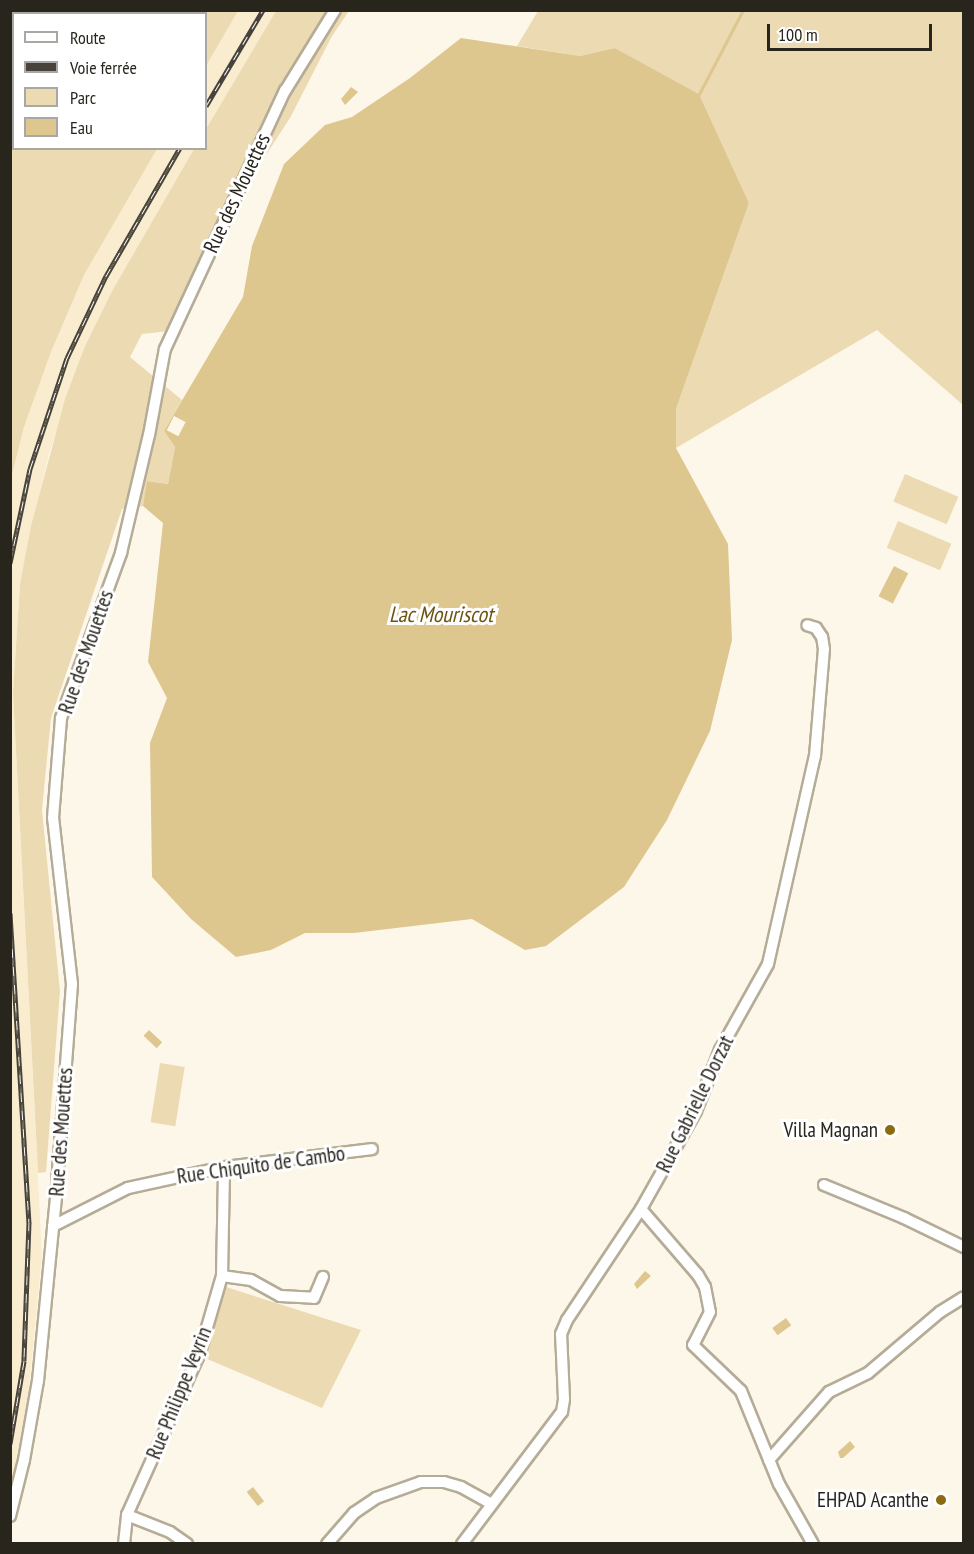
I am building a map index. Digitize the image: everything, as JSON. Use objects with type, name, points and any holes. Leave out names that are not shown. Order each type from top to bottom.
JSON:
[{"type":"street","name":"Rue des Mouettes","points":[[10,1516],[24,1460],[38,1381],[72,984],[53,818],[61,718],[121,553],[149,435],[165,349],[285,91],[335,10]]},
{"type":"street","name":"Rue Gabrielle Dorzat","points":[[462,1544],[562,1412],[561,1334],[567,1320],[641,1209],[696,1111],[720,1050],[768,964],[815,756],[824,649],[822,637],[816,628],[807,625]]},
{"type":"street","name":"Rue Chiquito de Cambo","points":[[52,1226],[128,1188],[224,1167],[372,1149]]},
{"type":"street","name":"Rue Philippe Veyrin","points":[[124,1544],[127,1515],[199,1355],[222,1276],[224,1167]]},
{"type":"street","points":[[824,1185],[904,1218],[963,1247]]},
{"type":"street","points":[[641,1209],[698,1275],[705,1287],[710,1312],[693,1345],[741,1391],[779,1484],[813,1544]]},
{"type":"street","points":[[222,1276],[251,1280],[280,1296],[314,1298],[323,1277]]},
{"type":"street","points":[[770,1460],[829,1392],[868,1373],[933,1317],[963,1297]]},
{"type":"street","points":[[327,1544],[338,1529],[369,1503],[399,1488],[421,1482],[444,1482],[461,1487],[492,1504]]},
{"type":"street","points":[[127,1515],[170,1532],[187,1544]]},
{"type":"shaded area","points":[[238,11],[276,11],[207,127],[207,64]]},
{"type":"shaded area","points":[[156,150],[193,150],[112,291],[85,346],[49,453],[20,584],[13,693],[42,1255],[28,1398],[11,1486],[11,479],[24,427],[51,352],[84,275]]},
{"type":"green space","points":[[30,10],[238,10],[207,64],[207,12],[28,12]]},
{"type":"green space","points":[[276,11],[349,11],[332,36],[290,118],[211,239],[169,331],[142,334],[130,357],[182,400],[164,431],[175,447],[168,484],[148,481],[143,506],[122,509],[51,718],[42,810],[60,991],[46,1172],[38,1173],[13,693],[20,584],[31,526],[65,399],[85,346],[112,291],[193,150],[207,150],[207,127]]},
{"type":"green space","points":[[538,11],[963,11],[963,405],[877,330],[676,448],[676,409],[749,203],[699,94],[615,48],[580,56],[517,46]]},
{"type":"green space","points":[[12,32],[12,150],[156,150],[84,275],[51,352],[24,427],[11,479],[10,36]]},
{"type":"green space","points":[[905,474],[958,497],[947,524],[893,502]]},
{"type":"green space","points":[[898,521],[951,544],[940,570],[887,548]]},
{"type":"green space","points":[[160,1063],[185,1067],[175,1126],[151,1122]]},
{"type":"green space","points":[[226,1287],[361,1330],[322,1408],[205,1358]]},
{"type":"water","name":"Lac Mouriscot","points":[[461,38],[580,56],[615,48],[699,94],[749,203],[676,409],[676,448],[728,544],[732,640],[710,731],[667,820],[624,887],[546,946],[525,950],[472,919],[354,933],[305,933],[271,950],[236,957],[191,919],[152,877],[150,743],[167,698],[148,662],[163,523],[143,506],[147,481],[168,484],[175,447],[164,431],[243,297],[252,246],[284,164],[325,125],[352,117],[410,78]]},
{"type":"water","points":[[351,87],[358,92],[345,105],[341,99]]},
{"type":"water","points":[[894,566],[908,573],[893,604],[879,596]]},
{"type":"water","points":[[149,1030],[162,1042],[157,1048],[144,1036]]},
{"type":"water","points":[[645,1271],[651,1276],[637,1289],[634,1284]]},
{"type":"water","points":[[786,1318],[791,1325],[778,1335],[772,1328]]},
{"type":"water","points":[[850,1441],[855,1447],[840,1458],[838,1452]]},
{"type":"water","points":[[253,1487],[264,1501],[258,1506],[247,1492]]},
{"type":"pier","points":[[174,416],[186,422],[178,436],[167,430]]},
{"type":"waterway","points":[[699,94],[743,10]]},
{"type":"railway","points":[[207,104],[263,10]]},
{"type":"railway","points":[[10,563],[30,469],[67,358],[106,276],[179,150]]},
{"type":"railway","points":[[10,913],[29,1222],[24,1361],[10,1444]]},
{"type":"place","name":"Villa Magnan","points":[[890,1130]]},
{"type":"place","name":"EHPAD Acanthe","points":[[941,1500]]}]
